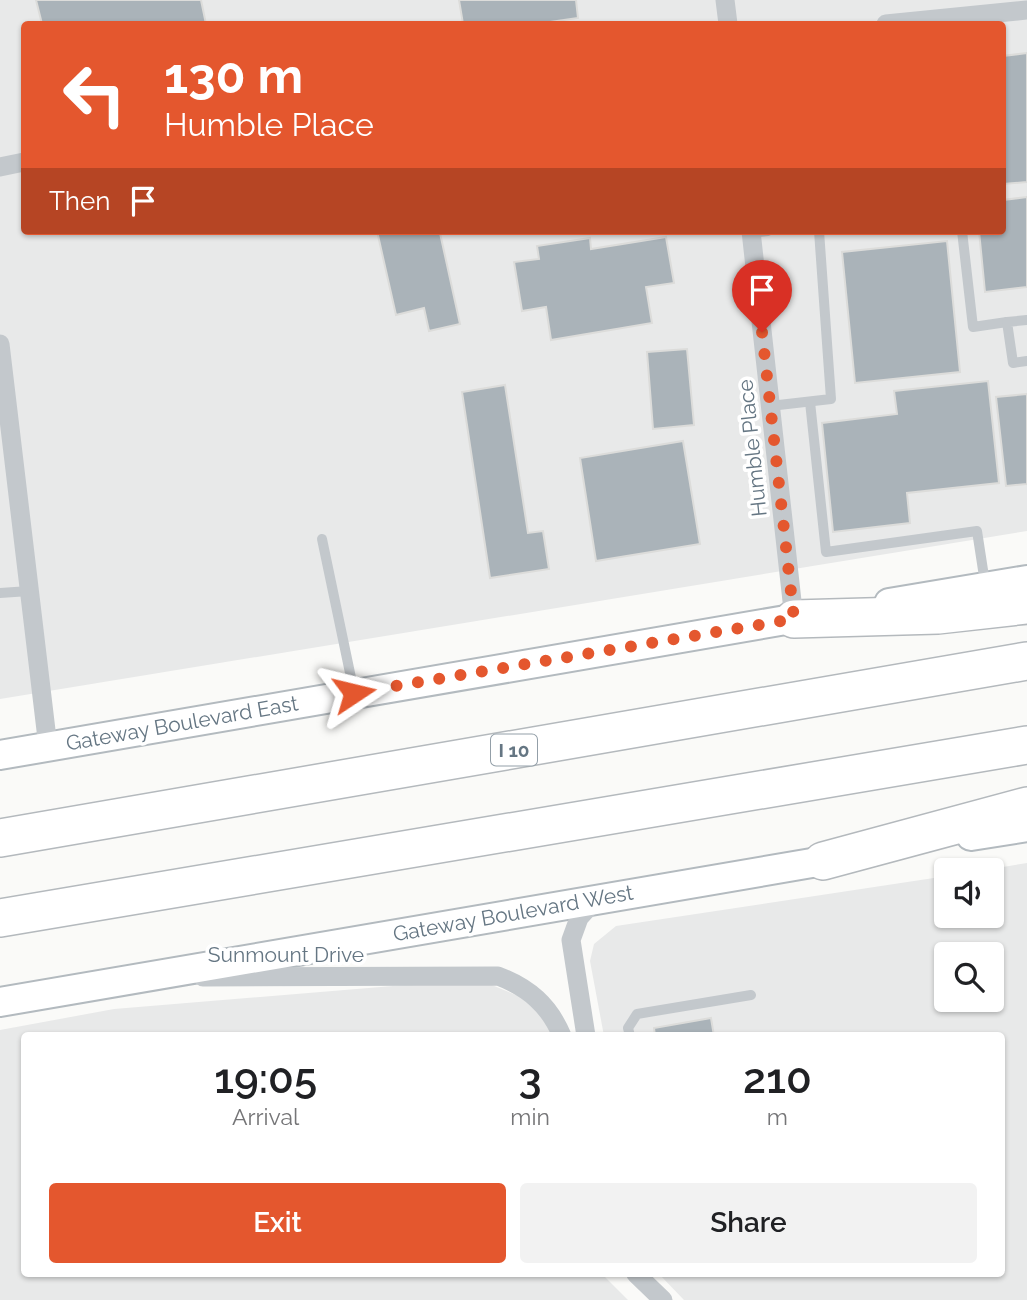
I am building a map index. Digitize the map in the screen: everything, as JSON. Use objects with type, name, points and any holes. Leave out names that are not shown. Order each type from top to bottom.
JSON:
[{"type":"highway","points":[[794,619],[938,615],[1027,604]]},
{"type":"highway","name":"I 10","points":[[0,838],[1027,661]]},
{"type":"highway","points":[[0,918],[1027,744]]},
{"type":"highway","points":[[823,861],[1027,806]]},
{"type":"main road","name":"Gateway Boulevard East","points":[[0,755],[1027,580]]},
{"type":"main road","name":"Gateway Boulevard West","points":[[0,1002],[1027,827]]},
{"type":"street","points":[[725,0],[728,21]]},
{"type":"street","points":[[916,21],[1027,10]]},
{"type":"street","points":[[0,167],[21,163]]},
{"type":"street","name":"Humble Place","points":[[757,235],[770,406],[794,619]]},
{"type":"street","points":[[0,344],[48,747]]},
{"type":"street","points":[[585,1032],[571,940],[579,918],[596,899]]},
{"type":"street","name":"Sunmount Drive","points":[[150,976],[498,976],[520,984],[543,1002],[560,1032]]},
{"type":"street","points":[[639,1277],[663,1300]]},
{"type":"lane","points":[[770,406],[831,399],[819,235]]},
{"type":"lane","points":[[962,235],[973,327],[1027,320]]},
{"type":"lane","points":[[1007,322],[1013,363],[1027,361]]},
{"type":"lane","points":[[810,402],[826,552],[977,531],[985,587]]},
{"type":"lane","points":[[322,539],[354,693]]},
{"type":"lane","points":[[0,593],[29,591]]},
{"type":"lane","points":[[629,1032],[628,1028],[637,1014],[751,995]]},
{"type":"shaded area","points":[[0,0],[1027,0],[1027,531],[0,699]]},
{"type":"shaded area","points":[[1027,863],[1027,1300],[684,1300],[662,1277],[1005,1277],[1005,1032],[603,1032],[590,961],[594,944],[616,926],[934,878],[934,928],[1004,928],[1004,867]]},
{"type":"shaded area","points":[[441,982],[487,983],[523,998],[543,1016],[552,1032],[21,1032],[21,1277],[605,1277],[628,1300],[0,1300],[0,1030],[114,1009]]},
{"type":"building","points":[[36,0],[201,0],[205,21],[41,21]]},
{"type":"building","points":[[459,0],[576,0],[578,18],[557,21],[462,21]]},
{"type":"building","points":[[1027,53],[1027,182],[1006,184],[1006,56]]},
{"type":"building","points":[[1027,197],[1027,287],[985,292],[979,235],[1006,235],[1006,200]]},
{"type":"building","points":[[378,235],[440,235],[460,324],[429,331],[424,308],[396,315]]},
{"type":"building","points":[[666,237],[674,283],[646,287],[652,323],[551,340],[546,307],[522,311],[514,262],[539,259],[537,246],[590,238],[591,249]]},
{"type":"building","points":[[947,241],[960,372],[855,383],[842,252]]},
{"type":"building","points":[[687,349],[694,425],[653,429],[647,352]]},
{"type":"building","points":[[988,381],[999,483],[907,493],[910,523],[833,532],[822,423],[897,414],[894,391]]},
{"type":"building","points":[[505,385],[528,533],[543,531],[549,569],[490,578],[462,392]]},
{"type":"building","points":[[1027,394],[1027,484],[1006,486],[996,397]]},
{"type":"building","points":[[683,441],[700,544],[596,561],[580,458]]},
{"type":"building","points":[[711,1018],[713,1032],[654,1032],[654,1028]]},
{"type":"route","points":[[354,693],[794,619],[762,332]]}]
